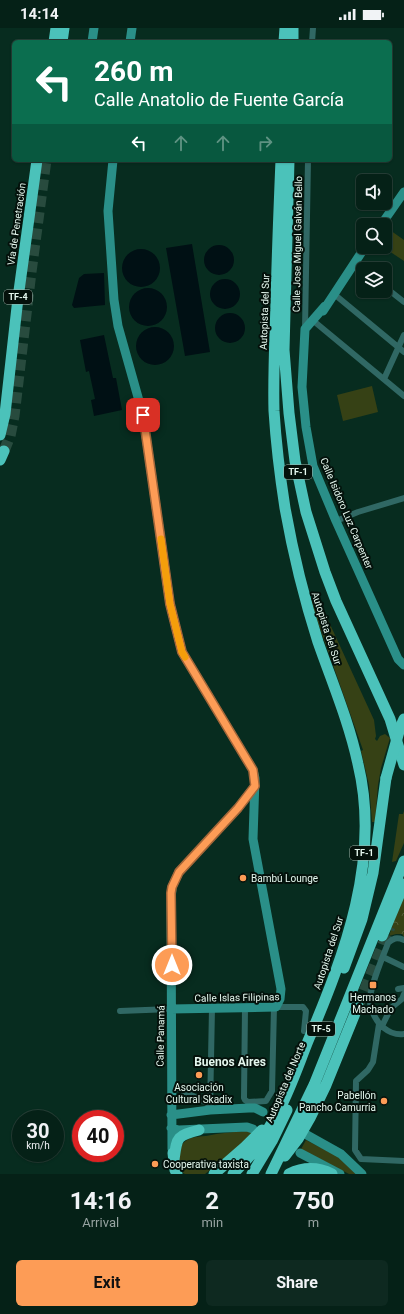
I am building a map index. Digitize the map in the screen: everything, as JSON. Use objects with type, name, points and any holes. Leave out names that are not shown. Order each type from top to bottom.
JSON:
[{"type":"highway","points":[[54,40],[56,28]]},
{"type":"highway","points":[[62,40],[64,28]]},
{"type":"highway","points":[[284,40],[285,28]]},
{"type":"highway","points":[[293,40],[294,28]]},
{"type":"highway","name":"Vía de Penetración","points":[[0,435],[6,407],[18,298],[37,162]]},
{"type":"highway","name":"Autopista del Sur","points":[[280,162],[274,361],[274,412],[278,460],[294,558],[318,642],[353,741],[359,766],[365,812],[364,860],[360,889],[354,913],[339,964],[289,1087]]},
{"type":"highway","name":"Autopista del Sur","points":[[289,162],[284,350],[287,400],[295,461],[306,512],[325,572],[336,601],[390,719],[404,765]]},
{"type":"highway","name":"Autopista del Norte","points":[[252,1174],[262,1148],[277,1131],[326,1016],[355,940],[373,873],[386,778],[404,719]]},
{"type":"highway","name":"TF-5","points":[[272,1173],[314,1085],[404,861]]},
{"type":"highway","points":[[358,974],[380,940],[404,884]]},
{"type":"highway","points":[[339,964],[348,947],[357,918],[365,905]]},
{"type":"highway","points":[[272,1173],[298,1139],[310,1118],[326,1085],[358,1006]]},
{"type":"highway","points":[[233,1174],[262,1148],[289,1087]]},
{"type":"highway","points":[[262,1148],[262,1142],[275,1126],[286,1100],[289,1087]]},
{"type":"highway","points":[[214,1174],[245,1148],[256,1136],[274,1113],[281,1098],[289,1087]]},
{"type":"highway","points":[[170,1174],[173,1154],[180,1137],[187,1133],[199,1130]]},
{"type":"highway","points":[[173,1154],[177,1174]]},
{"type":"highway","points":[[289,1174],[295,1171],[313,1168],[332,1174]]},
{"type":"street","points":[[92,40],[94,28]]},
{"type":"street","points":[[130,40],[132,28]]},
{"type":"street","points":[[312,40],[313,28]]},
{"type":"street","points":[[113,162],[108,211],[114,300],[118,326],[143,415],[170,604],[182,652],[253,770],[255,786],[252,839],[281,984],[281,994],[275,1008],[273,1084],[272,1091],[266,1100],[248,1102],[244,1098],[245,1008]]},
{"type":"street","name":"Calle Jose Miguel Galván Bello","points":[[305,332],[308,162]]},
{"type":"street","points":[[386,218],[404,192]]},
{"type":"street","points":[[305,332],[334,294],[360,254]]},
{"type":"street","points":[[392,293],[404,302]]},
{"type":"street","points":[[334,294],[404,352]]},
{"type":"street","points":[[306,311],[404,396]]},
{"type":"street","name":"Calle Isidoro Luz Carpenter","points":[[305,332],[302,387],[306,427],[313,466],[398,659],[404,665]]},
{"type":"street","points":[[384,379],[404,334]]},
{"type":"street","points":[[336,521],[358,512],[404,498]]},
{"type":"street","name":"Calle Panamá","points":[[173,1154],[171,1128],[172,887],[179,872],[238,808],[255,786]]},
{"type":"street","points":[[238,808],[254,813]]},
{"type":"street","points":[[404,940],[399,938],[391,940],[388,943],[370,999],[371,1007],[380,1025],[390,1033],[398,1035],[404,1034]]},
{"type":"street","points":[[383,958],[404,967]]},
{"type":"street","points":[[404,994],[402,999],[391,1008],[380,1025],[373,1062],[368,1070],[356,1081],[355,1150],[361,1159],[404,1161]]},
{"type":"street","name":"Calle Islas Filipinas","points":[[171,1009],[303,1007],[306,1011],[304,1031]]},
{"type":"street","points":[[210,1107],[212,1008]]},
{"type":"street","points":[[120,1011],[171,1009]]},
{"type":"street","points":[[171,1084],[210,1107]]},
{"type":"street","points":[[171,1100],[176,1108],[186,1113]]},
{"type":"street","points":[[171,1115],[210,1107],[255,1108],[263,1112]]},
{"type":"street","points":[[171,1128],[179,1130],[199,1130],[247,1127],[253,1129]]},
{"type":"street","points":[[307,1136],[341,1154],[362,1174]]},
{"type":"street","points":[[300,1153],[340,1174]]},
{"type":"green space","points":[[392,232],[404,240],[404,261],[392,253]]},
{"type":"green space","points":[[372,386],[378,412],[343,421],[337,395]]},
{"type":"green space","points":[[317,596],[374,720],[375,739],[377,741],[380,736],[385,734],[390,738],[381,768],[375,822],[372,822],[369,785],[361,751],[363,750],[315,614],[311,598]]},
{"type":"green space","points":[[404,811],[404,843],[396,861],[392,862],[399,814],[403,814]]},
{"type":"green space","points":[[404,891],[404,937],[402,934],[389,936]]},
{"type":"green space","points":[[247,1131],[253,1132],[229,1155],[205,1174],[183,1173],[179,1153],[182,1144],[186,1141],[196,1137]]},
{"type":"green space","points":[[306,1140],[337,1156],[356,1174],[349,1174],[301,1149]]},
{"type":"shaded area","points":[[192,244],[210,352],[185,356],[166,248]]},
{"type":"shaded area","points":[[219,245],[230,249],[234,260],[230,271],[219,275],[208,271],[204,260],[208,249]]},
{"type":"shaded area","points":[[141,249],[151,252],[157,258],[160,268],[157,278],[151,284],[141,287],[131,284],[125,278],[122,268],[125,258],[131,252]]},
{"type":"shaded area","points":[[104,273],[105,305],[74,308],[72,305],[79,278],[84,274]]},
{"type":"shaded area","points":[[225,279],[236,283],[240,294],[236,305],[225,309],[214,305],[210,294],[214,283]]},
{"type":"shaded area","points":[[148,288],[158,291],[164,297],[167,307],[164,317],[158,323],[148,326],[138,323],[132,317],[129,307],[132,297],[138,291]]},
{"type":"shaded area","points":[[230,313],[241,317],[245,328],[241,339],[230,343],[219,339],[215,328],[219,317]]},
{"type":"shaded area","points":[[155,327],[165,330],[171,336],[174,346],[171,356],[165,362],[155,365],[145,362],[139,356],[136,346],[139,336],[145,330]]},
{"type":"shaded area","points":[[104,335],[113,378],[116,378],[122,410],[94,416],[91,400],[95,399],[89,371],[86,372],[80,340]]},
{"type":"tunnel","points":[[4,451],[10,436],[14,416],[46,162]]},
{"type":"tunnel","points":[[358,1006],[390,927]]},
{"type":"slow traffic","points":[[161,539],[170,604],[182,652],[185,657]]},
{"type":"place","name":"Bambú Lounge","points":[[243,878]]},
{"type":"place","name":"Hermanos Machado","points":[[373,985]]},
{"type":"place","name":"Asociación Cultural Skadix","points":[[199,1075]]},
{"type":"place","name":"Pabellón Pancho Camurria","points":[[384,1101]]},
{"type":"place","name":"Cooperativa taxista","points":[[155,1164]]},
{"type":"district","name":"Buenos Aires","points":[[230,1062]]},
{"type":"route","points":[[143,415],[170,604],[182,652],[253,770],[255,778],[255,786],[248,796],[190,859],[179,872],[174,882],[171,893],[172,965]]}]
